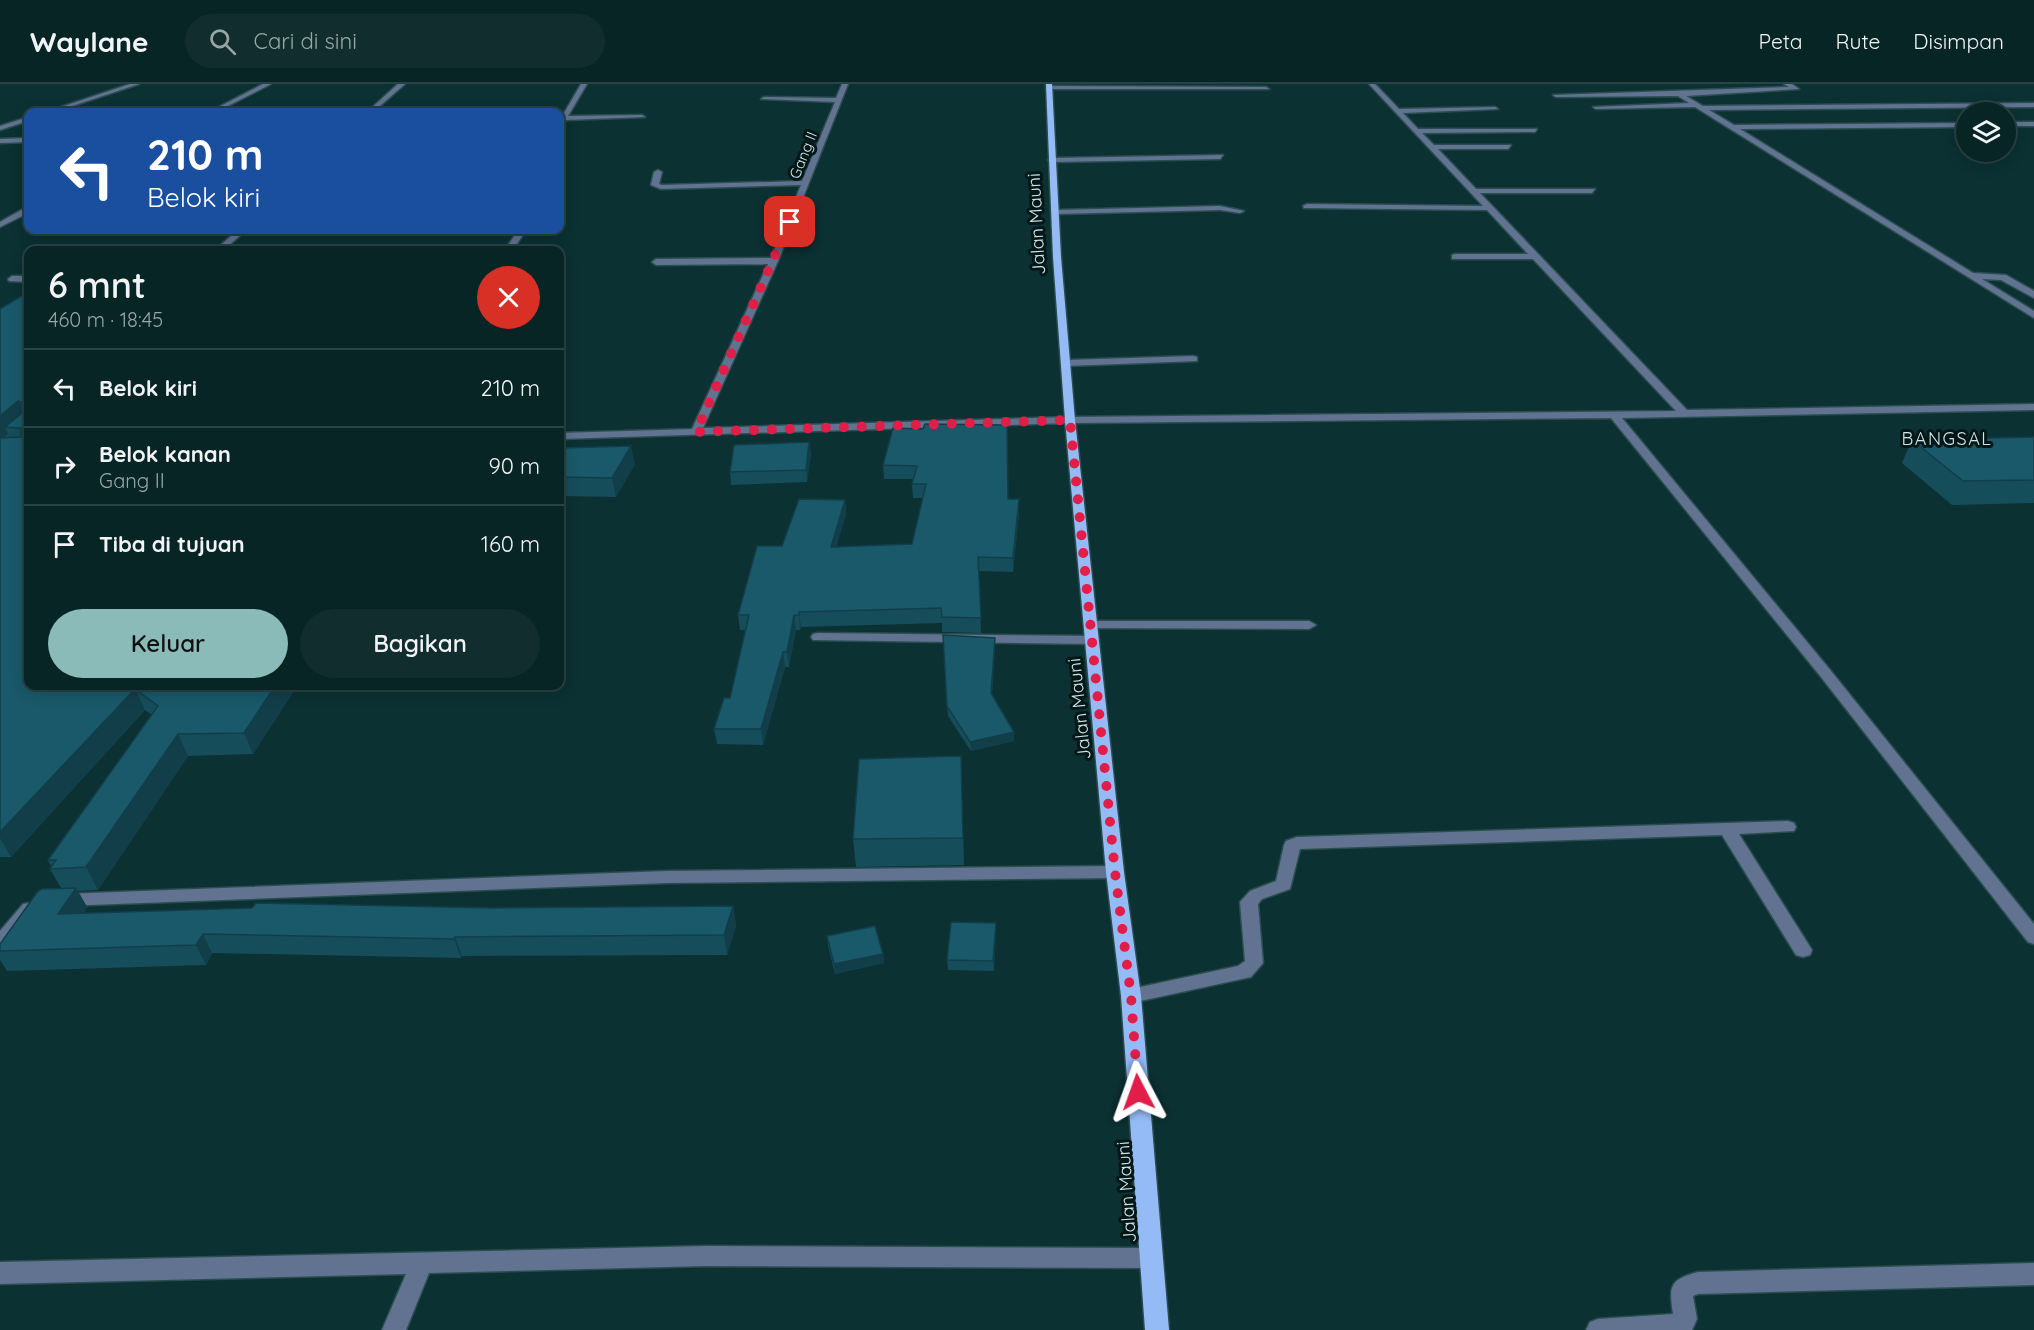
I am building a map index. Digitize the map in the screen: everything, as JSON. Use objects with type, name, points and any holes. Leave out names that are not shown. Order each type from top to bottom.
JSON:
[{"type":"main road","name":"Jalan Mauni","points":[[1049,86],[1065,363],[1115,872],[1131,996],[1157,1330]]},
{"type":"street","points":[[61,108],[136,84]]},
{"type":"street","points":[[220,108],[268,84]]},
{"type":"street","points":[[375,108],[402,84]]},
{"type":"street","points":[[564,118],[584,84]]},
{"type":"street","name":"Gang II","points":[[696,432],[774,261],[845,84]]},
{"type":"street","points":[[1372,84],[1684,413]]},
{"type":"street","points":[[1556,95],[1679,94],[1796,89],[1787,84]]},
{"type":"street","points":[[1049,86],[1266,89]]},
{"type":"street","points":[[1679,94],[2034,315]]},
{"type":"street","points":[[764,99],[839,100]]},
{"type":"street","points":[[1596,107],[2034,105]]},
{"type":"street","points":[[1398,111],[1495,108]]},
{"type":"street","points":[[564,118],[642,117]]},
{"type":"street","points":[[0,128],[24,120]]},
{"type":"street","points":[[1735,127],[1956,124]]},
{"type":"street","points":[[2016,124],[2034,124]]},
{"type":"street","points":[[1418,131],[1535,130]]},
{"type":"street","points":[[0,141],[24,140]]},
{"type":"street","points":[[1432,147],[1508,147]]},
{"type":"street","points":[[1052,160],[1220,157]]},
{"type":"street","points":[[658,172],[656,186],[806,183]]},
{"type":"street","points":[[699,186],[703,173]]},
{"type":"street","points":[[1466,182],[1512,182]]},
{"type":"street","points":[[1475,191],[1592,190]]},
{"type":"street","points":[[1298,197],[1306,211],[1490,208]]},
{"type":"street","points":[[1056,213],[1220,208],[1240,211]]},
{"type":"street","points":[[0,225],[24,212]]},
{"type":"street","points":[[224,246],[237,234]]},
{"type":"street","points":[[1455,257],[1536,256]]},
{"type":"street","points":[[656,262],[774,261]]},
{"type":"street","points":[[1974,276],[2002,277],[2034,295]]},
{"type":"street","points":[[12,279],[24,279]]},
{"type":"street","points":[[1065,363],[1193,359]]},
{"type":"street","points":[[564,436],[1070,420],[1614,415],[2034,407]]},
{"type":"street","points":[[1614,415],[1901,765],[2034,937]]},
{"type":"street","points":[[818,637],[1309,625]]},
{"type":"street","points":[[1131,996],[1244,972],[1250,968],[1254,963],[1249,902],[1256,895],[1284,885],[1292,845],[1297,843],[1788,827]]},
{"type":"street","points":[[1727,829],[1803,950]]},
{"type":"street","points":[[0,943],[26,911],[51,900],[667,878],[1115,872]]},
{"type":"street","points":[[0,1274],[706,1256],[1150,1258]]},
{"type":"street","points":[[394,1330],[421,1264]]},
{"type":"street","points":[[1598,1330],[1682,1325],[1685,1319],[1681,1292],[1687,1286],[1698,1284],[2034,1274]]},
{"type":"building","points":[[24,295],[24,690],[134,690],[0,832],[0,438],[21,437],[21,428],[5,427],[21,414],[21,402],[18,401],[0,416],[0,309]]},
{"type":"building","points":[[925,424],[1007,425],[1008,499],[1019,499],[1013,558],[978,557],[981,618],[942,617],[941,608],[799,612],[799,615],[794,615],[787,652],[783,652],[761,729],[714,729],[724,698],[730,698],[749,615],[738,615],[757,546],[782,546],[799,499],[845,500],[831,547],[912,544],[926,484],[912,484],[917,466],[883,465],[893,428],[923,429]]},
{"type":"building","points":[[2034,437],[2034,480],[1963,481],[1912,440]]},
{"type":"building","points":[[809,442],[806,470],[730,472],[734,445]]},
{"type":"building","points":[[631,446],[612,478],[564,477],[564,448]]},
{"type":"building","points":[[943,635],[995,638],[991,693],[1014,732],[970,742],[947,706]]},
{"type":"building","points":[[136,690],[272,690],[244,733],[178,734],[86,867],[50,869],[56,860],[48,860],[158,706]]},
{"type":"building","points":[[961,756],[963,838],[853,839],[859,759]]},
{"type":"building","points":[[76,888],[58,914],[252,908],[256,903],[492,908],[733,906],[724,935],[455,937],[454,939],[203,934],[196,945],[0,951],[0,944],[38,891]]},
{"type":"building","points":[[951,922],[996,923],[993,961],[947,960]]},
{"type":"building","points":[[875,926],[883,954],[834,964],[827,936]]},
{"type":"district","name":"BANGSAL","points":[[1947,438]]},
{"type":"route","points":[[790,222],[696,432],[1070,420],[1115,872],[1131,996],[1138,1092]]}]
